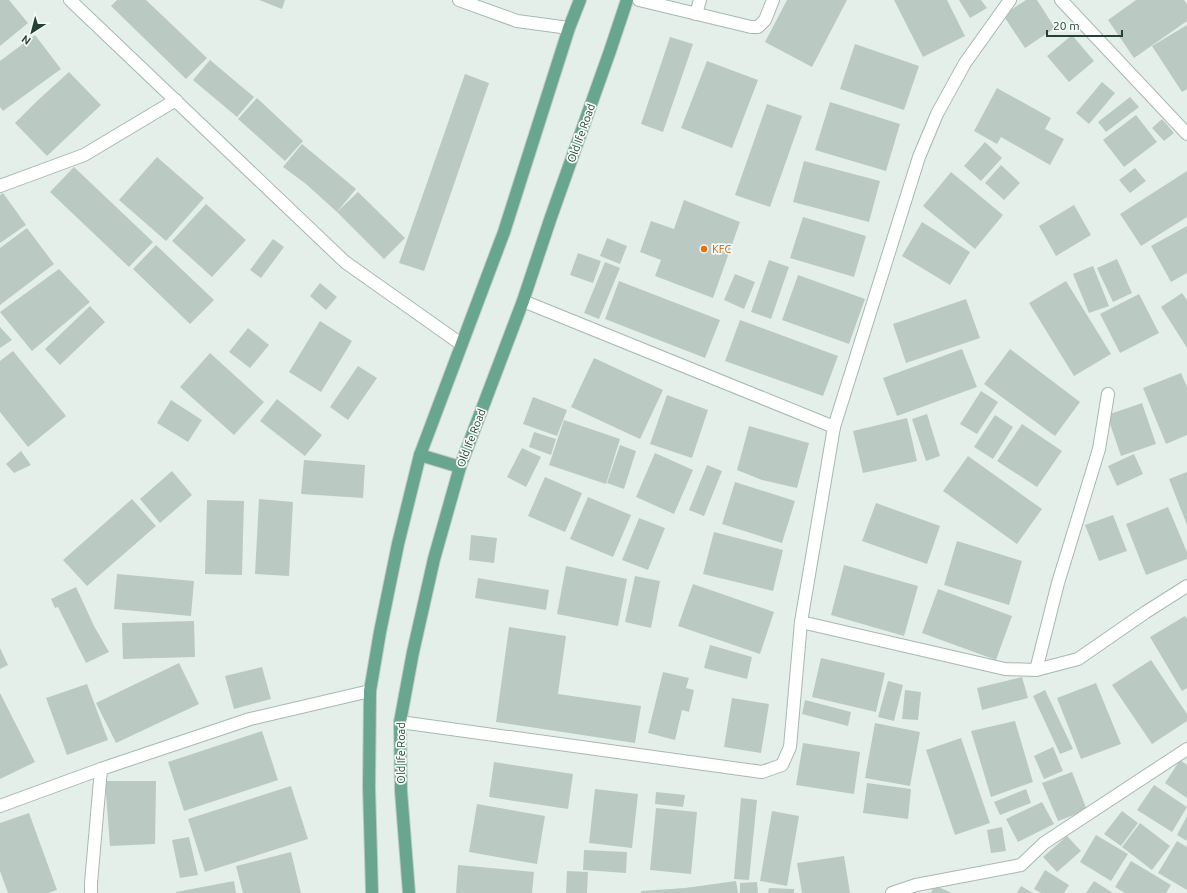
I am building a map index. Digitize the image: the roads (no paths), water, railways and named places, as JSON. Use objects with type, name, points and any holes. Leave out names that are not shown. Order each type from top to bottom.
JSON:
[{"type":"main road","points":[[372,893],[369,786],[370,692],[380,632],[398,544],[420,455],[504,232],[569,28],[580,0]]},
{"type":"main road","name":"Old Ife Road","points":[[409,893],[401,791],[400,722],[413,652],[434,559],[460,467],[524,301],[551,218],[627,0]]},
{"type":"main road","points":[[420,455],[460,467]]},
{"type":"street","points":[[70,0],[345,262],[461,344]]},
{"type":"street","points":[[459,0],[517,21],[569,28]]},
{"type":"street","points":[[639,0],[751,27],[758,27],[766,20],[772,0]]},
{"type":"street","points":[[696,14],[700,0]]},
{"type":"street","points":[[400,722],[762,772],[782,765],[790,747],[801,622],[834,427],[919,157],[937,114],[964,63],[1010,0]]},
{"type":"street","points":[[1061,0],[1187,134]]},
{"type":"street","points":[[0,186],[84,155],[176,100]]},
{"type":"street","points":[[524,301],[834,427]]},
{"type":"street","points":[[1036,670],[1058,583],[1100,449],[1108,394]]},
{"type":"street","points":[[801,622],[1005,669],[1036,670],[1078,659],[1146,612],[1187,586]]},
{"type":"street","points":[[0,806],[101,769],[250,719],[370,692]]},
{"type":"street","points":[[892,893],[916,885],[1021,865],[1044,844],[1187,749]]},
{"type":"street","points":[[91,893],[101,769]]},
{"type":"place","name":"KFC","points":[[704,249]]}]
